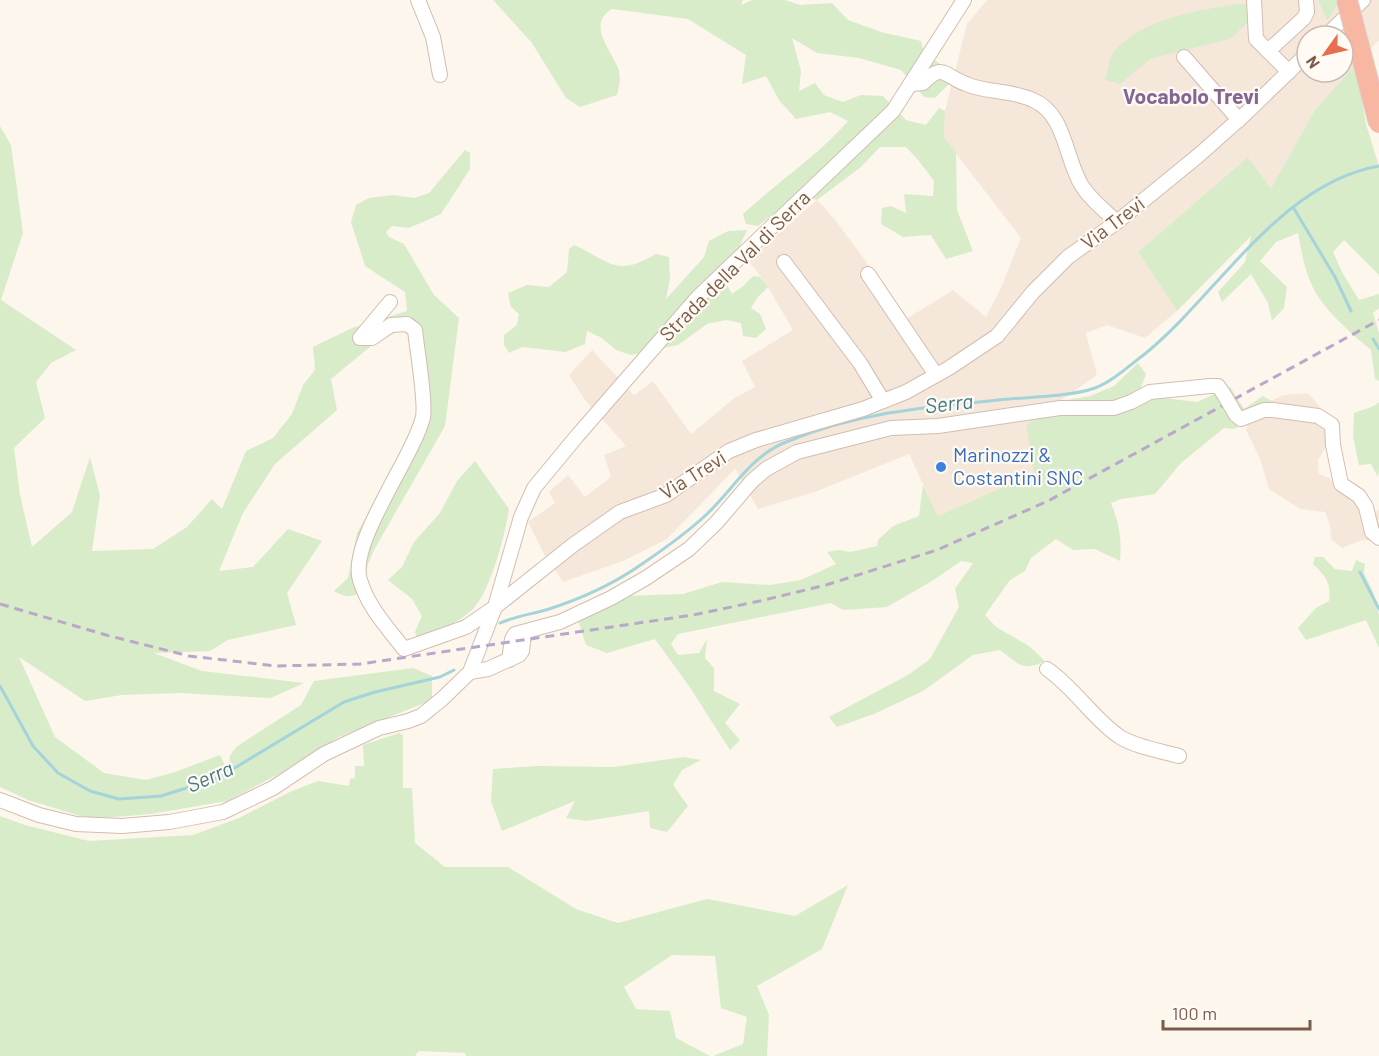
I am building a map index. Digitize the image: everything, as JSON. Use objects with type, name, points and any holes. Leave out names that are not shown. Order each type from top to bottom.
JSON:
[{"type":"highway","points":[[1347,0],[1379,123]]},
{"type":"highway","points":[[1358,0],[1379,82]]},
{"type":"street","points":[[418,0],[433,37],[440,75]]},
{"type":"street","name":"Strada della Val di Serra","points":[[0,800],[39,815],[76,824],[122,826],[169,822],[223,812],[273,788],[324,754],[379,728],[421,716],[464,680],[470,672],[495,608],[521,517],[534,488],[698,297],[893,111],[964,0]]},
{"type":"street","points":[[1254,0],[1256,39],[1289,72]]},
{"type":"street","points":[[1268,51],[1304,18],[1307,12],[1306,0]]},
{"type":"street","points":[[1338,24],[1363,0]]},
{"type":"street","points":[[1184,57],[1239,120]]},
{"type":"street","name":"Via Trevi","points":[[495,608],[573,545],[620,512],[666,495],[729,452],[756,440],[798,429],[906,392],[997,336],[1033,292],[1068,257],[1117,222],[1239,120],[1295,66]]},
{"type":"street","points":[[911,84],[923,83],[933,73],[942,71],[966,84],[1034,100],[1056,120],[1082,186],[1117,222]]},
{"type":"street","points":[[784,262],[861,363],[883,401]]},
{"type":"street","points":[[868,274],[936,375]]},
{"type":"street","points":[[390,302],[360,338],[372,338],[391,325],[407,324],[415,330],[424,413],[417,436],[360,551],[358,577],[370,605],[404,649],[466,627],[495,608]]},
{"type":"street","points":[[470,672],[488,669],[519,655],[522,651],[524,633],[560,622],[611,598],[689,549],[766,469],[798,452],[891,428],[938,426],[1060,408],[1114,408],[1149,393],[1218,386],[1236,415],[1241,419],[1264,410],[1273,410],[1318,416],[1332,425],[1333,445],[1341,484],[1359,496],[1369,515],[1372,532],[1379,538]]},
{"type":"street","points":[[1047,669],[1059,677],[1107,727],[1123,739],[1179,756]]},
{"type":"shaded area","points":[[987,0],[1318,0],[1327,20],[1340,0],[1379,0],[1379,40],[1355,66],[1355,24],[1295,24],[1295,84],[1339,84],[1315,110],[1271,188],[1248,157],[1138,252],[1177,311],[1145,338],[1107,325],[1086,333],[1097,375],[1026,425],[1034,473],[938,516],[909,454],[815,492],[758,509],[735,469],[667,539],[623,561],[563,582],[545,556],[528,522],[555,503],[549,492],[568,475],[585,497],[611,477],[604,455],[626,446],[585,400],[569,375],[592,350],[634,395],[653,381],[691,434],[733,399],[755,387],[742,361],[793,330],[768,287],[748,260],[817,200],[836,221],[908,318],[953,290],[986,317],[1001,288],[1021,238],[944,138],[945,111],[967,24]]},
{"type":"shaded area","points":[[1308,393],[1326,414],[1329,442],[1318,460],[1319,474],[1329,478],[1341,491],[1373,514],[1379,509],[1379,542],[1362,540],[1342,548],[1331,539],[1330,525],[1325,512],[1300,509],[1269,489],[1260,459],[1246,430],[1258,407],[1283,395]]},
{"type":"green space","points":[[493,0],[743,0],[741,5],[752,0],[785,0],[800,5],[832,3],[848,20],[881,32],[921,41],[924,52],[944,67],[950,83],[935,98],[924,97],[901,70],[859,58],[817,53],[792,38],[801,71],[799,91],[815,83],[824,95],[843,102],[861,95],[883,96],[906,120],[926,125],[939,108],[945,111],[944,138],[956,152],[957,210],[973,251],[946,259],[931,235],[903,237],[881,224],[882,208],[891,206],[906,213],[904,194],[933,196],[934,181],[906,147],[880,147],[861,167],[817,200],[799,194],[758,226],[746,224],[743,214],[824,146],[848,121],[830,112],[796,119],[779,100],[766,76],[742,84],[746,55],[688,19],[612,9],[604,15],[601,30],[619,71],[617,95],[580,107],[566,98],[532,43]]},
{"type":"green space","points":[[1318,0],[1340,0],[1327,21]]},
{"type":"green space","points":[[1237,4],[1259,5],[1257,14],[1230,39],[1150,59],[1120,84],[1105,80],[1114,52],[1128,38],[1142,29],[1173,17]]},
{"type":"green space","points":[[1355,65],[1366,124],[1379,166],[1379,275],[1344,240],[1333,252],[1359,300],[1379,294],[1379,308],[1373,313],[1379,333],[1379,381],[1375,379],[1371,350],[1337,320],[1315,292],[1305,265],[1298,233],[1276,242],[1260,261],[1287,287],[1284,308],[1272,321],[1268,303],[1251,274],[1222,302],[1218,292],[1245,262],[1251,236],[1177,311],[1138,252],[1248,157],[1271,188],[1315,110],[1338,84],[1355,84]]},
{"type":"green space","points":[[0,126],[11,145],[23,233],[1,300],[76,350],[51,363],[36,382],[45,418],[14,448],[20,495],[32,547],[72,512],[90,457],[100,496],[92,551],[153,549],[187,527],[212,499],[222,509],[246,451],[273,438],[292,414],[303,385],[315,370],[313,347],[352,328],[407,311],[405,292],[365,266],[351,222],[356,205],[369,198],[394,195],[414,198],[429,193],[465,150],[470,153],[470,169],[441,214],[409,228],[392,226],[386,232],[389,237],[404,244],[434,295],[459,318],[445,426],[374,550],[368,564],[367,581],[363,588],[352,596],[334,591],[348,578],[357,533],[414,426],[417,409],[409,332],[400,330],[371,346],[331,379],[337,410],[275,464],[243,513],[219,571],[253,567],[288,529],[322,541],[287,593],[296,625],[228,640],[210,651],[154,653],[202,671],[304,683],[271,698],[179,693],[122,695],[85,701],[19,657],[55,737],[104,773],[146,780],[220,755],[229,774],[230,756],[236,747],[301,705],[314,681],[413,668],[432,676],[432,700],[339,737],[281,773],[227,801],[151,814],[90,819],[28,800],[0,787]]},
{"type":"green space","points":[[747,230],[724,280],[732,294],[753,276],[760,277],[768,287],[751,308],[760,314],[766,329],[756,338],[743,336],[741,323],[726,320],[707,324],[678,345],[631,355],[616,350],[602,338],[587,331],[585,344],[565,352],[522,347],[509,353],[504,345],[504,335],[517,325],[519,314],[511,307],[508,293],[527,285],[549,287],[567,272],[569,249],[574,245],[605,261],[622,266],[631,265],[656,254],[669,257],[670,279],[666,299],[704,257],[709,241],[728,231]]},
{"type":"green space","points":[[1138,363],[1146,374],[1138,395],[1197,402],[1230,387],[1244,409],[1263,396],[1275,403],[1235,429],[1224,428],[1181,463],[1155,494],[1121,499],[1111,503],[1119,531],[1120,561],[1095,549],[1073,550],[1056,539],[1031,558],[1025,571],[1010,580],[985,615],[996,627],[1029,646],[1045,661],[1031,666],[1021,665],[1000,650],[973,655],[923,691],[874,714],[837,727],[829,717],[908,675],[930,659],[959,607],[955,589],[973,563],[961,561],[887,607],[843,610],[831,603],[678,634],[671,644],[678,655],[699,653],[707,639],[705,658],[714,668],[714,691],[740,704],[725,723],[740,740],[730,750],[689,686],[655,639],[607,653],[586,645],[578,620],[625,596],[683,594],[722,582],[770,585],[801,580],[836,564],[827,552],[840,550],[850,552],[877,546],[878,540],[893,526],[919,516],[923,485],[938,516],[1034,473],[1026,425],[1060,401],[1090,396],[1114,386]]},
{"type":"green space","points":[[1379,402],[1378,477],[1371,464],[1359,465],[1353,437],[1354,413]]},
{"type":"green space","points":[[475,461],[509,509],[496,562],[486,589],[473,609],[450,625],[417,639],[415,632],[422,616],[412,599],[388,580],[402,567],[414,542],[440,513],[457,481]]},
{"type":"green space","points":[[1315,557],[1323,557],[1335,569],[1352,571],[1356,560],[1365,564],[1364,573],[1373,592],[1379,615],[1379,648],[1366,620],[1306,640],[1298,628],[1316,608],[1329,601],[1330,595],[1327,580],[1313,564]]},
{"type":"green space","points":[[399,733],[403,735],[403,788],[412,788],[415,843],[445,867],[508,867],[576,909],[618,923],[707,899],[795,916],[848,885],[822,949],[757,986],[769,1015],[767,1056],[713,1056],[743,1044],[747,1017],[721,1008],[715,956],[672,955],[624,987],[636,1009],[670,1011],[676,1038],[710,1056],[466,1056],[465,1053],[419,1051],[415,1056],[0,1056],[0,816],[25,825],[89,841],[193,835],[239,818],[292,791],[318,781],[349,786],[350,779],[355,778],[355,766],[364,766],[363,745]]},
{"type":"green space","points":[[684,757],[701,760],[682,770],[673,785],[688,806],[667,832],[650,828],[649,811],[586,821],[566,818],[575,801],[502,831],[491,801],[493,769],[537,766],[613,767]]},
{"type":"waterway","name":"Serra","points":[[500,623],[573,600],[632,571],[692,527],[717,504],[753,464],[786,442],[838,424],[890,413],[944,405],[1060,395],[1085,391],[1102,385],[1146,353],[1173,328],[1252,244],[1281,217],[1311,194],[1343,177],[1379,166]]},
{"type":"waterway","points":[[1293,207],[1335,277],[1351,311]]},
{"type":"waterway","points":[[1373,339],[1379,349]]},
{"type":"waterway","points":[[1360,572],[1379,609]]},
{"type":"waterway","name":"Serra","points":[[0,686],[33,746],[58,773],[90,791],[119,799],[161,796],[218,778],[344,702],[375,692],[440,677],[454,670]]},
{"type":"railway","points":[[0,604],[189,656],[276,666],[360,664],[693,615],[826,585],[937,550],[1048,501],[1379,320]]},
{"type":"place","name":"Marinozzi & Costantini SNC","points":[[941,467]]},
{"type":"district","name":"Vocabolo Trevi","points":[[1191,97]]}]
